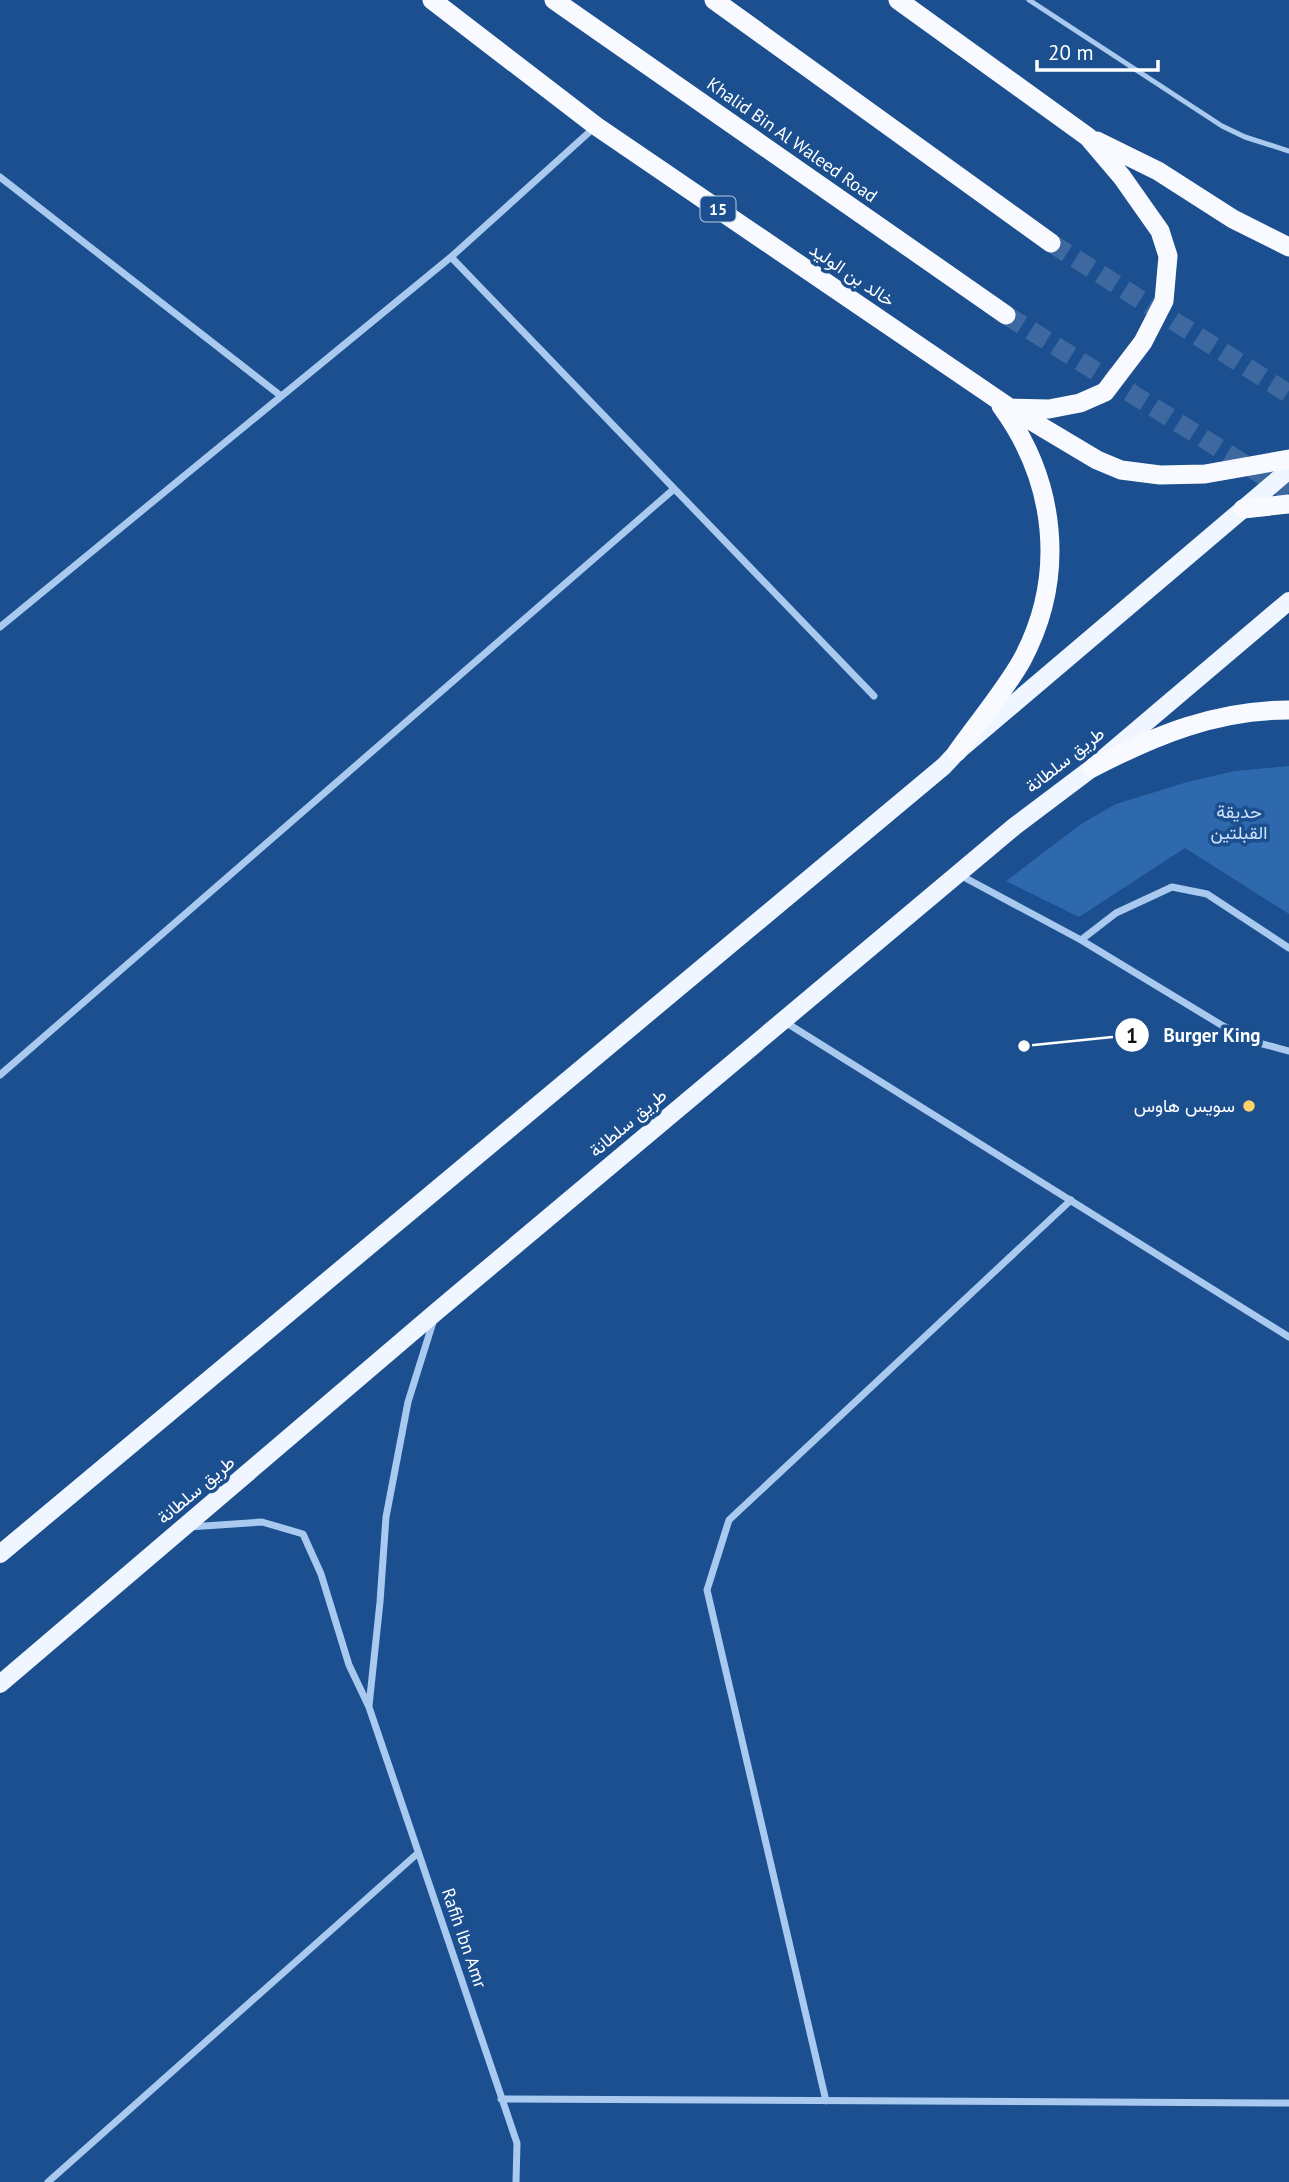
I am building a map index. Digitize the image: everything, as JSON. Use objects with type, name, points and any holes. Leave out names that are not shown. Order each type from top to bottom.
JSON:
[{"type":"highway","name":"خالد بن الوليد","points":[[432,0],[596,126],[1010,408],[1097,460],[1121,470],[1160,475],[1205,474],[1289,459]]},
{"type":"highway","name":"Khalid Bin Al Waleed Road","points":[[554,0],[1006,315]]},
{"type":"highway","points":[[714,0],[1051,243]]},
{"type":"highway","points":[[898,0],[1088,137],[1158,171],[1233,219],[1289,247]]},
{"type":"highway","points":[[1010,408],[1049,409],[1080,403],[1105,392],[1143,342],[1164,301],[1168,256],[1160,231],[1105,155],[1088,137]]},
{"type":"highway","points":[[957,752],[1021,660],[1045,597],[1049,564],[1049,530],[1044,494],[1015,426],[994,396]]},
{"type":"highway","points":[[1243,509],[1289,504]]},
{"type":"highway","points":[[1092,768],[1135,746],[1180,728],[1227,714],[1289,710]]},
{"type":"main road","points":[[0,1554],[944,766],[957,752],[1289,470]]},
{"type":"main road","name":"طريق سلطانة","points":[[0,1684],[783,1020],[1015,826],[1092,768],[1289,600]]},
{"type":"street","points":[[0,627],[451,257],[596,126]]},
{"type":"street","points":[[0,177],[281,396]]},
{"type":"street","points":[[451,257],[874,696]]},
{"type":"street","points":[[0,1075],[674,489]]},
{"type":"street","points":[[958,874],[1081,940],[1223,1026],[1255,1042],[1289,1051]]},
{"type":"street","points":[[1081,940],[1115,913],[1172,887],[1207,894],[1289,948]]},
{"type":"street","points":[[783,1020],[1289,1337]]},
{"type":"street","points":[[826,2101],[707,1590],[729,1520],[1071,1200]]},
{"type":"street","points":[[369,1707],[386,1517],[408,1402],[436,1312]]},
{"type":"street","name":"Rafih Ibn Amr","points":[[184,1527],[262,1522],[303,1534],[321,1574],[349,1665],[369,1707],[517,2143],[516,2182]]},
{"type":"street","points":[[48,2182],[418,1853]]},
{"type":"street","points":[[501,2099],[1289,2103]]},
{"type":"lane","points":[[1029,0],[1223,126],[1245,137],[1289,151]]},
{"type":"green space","name":"حدیقة القبلتین","points":[[1289,766],[1289,914],[1185,848],[1079,917],[1006,881],[1081,824],[1116,804],[1234,771]]},
{"type":"tunnel","points":[[1051,243],[1289,394]]},
{"type":"tunnel","points":[[1006,315],[1289,492]]},
{"type":"place","name":"Burger King","points":[[1024,1046]]},
{"type":"place","name":"سويس هاوس","points":[[1249,1106]]}]
